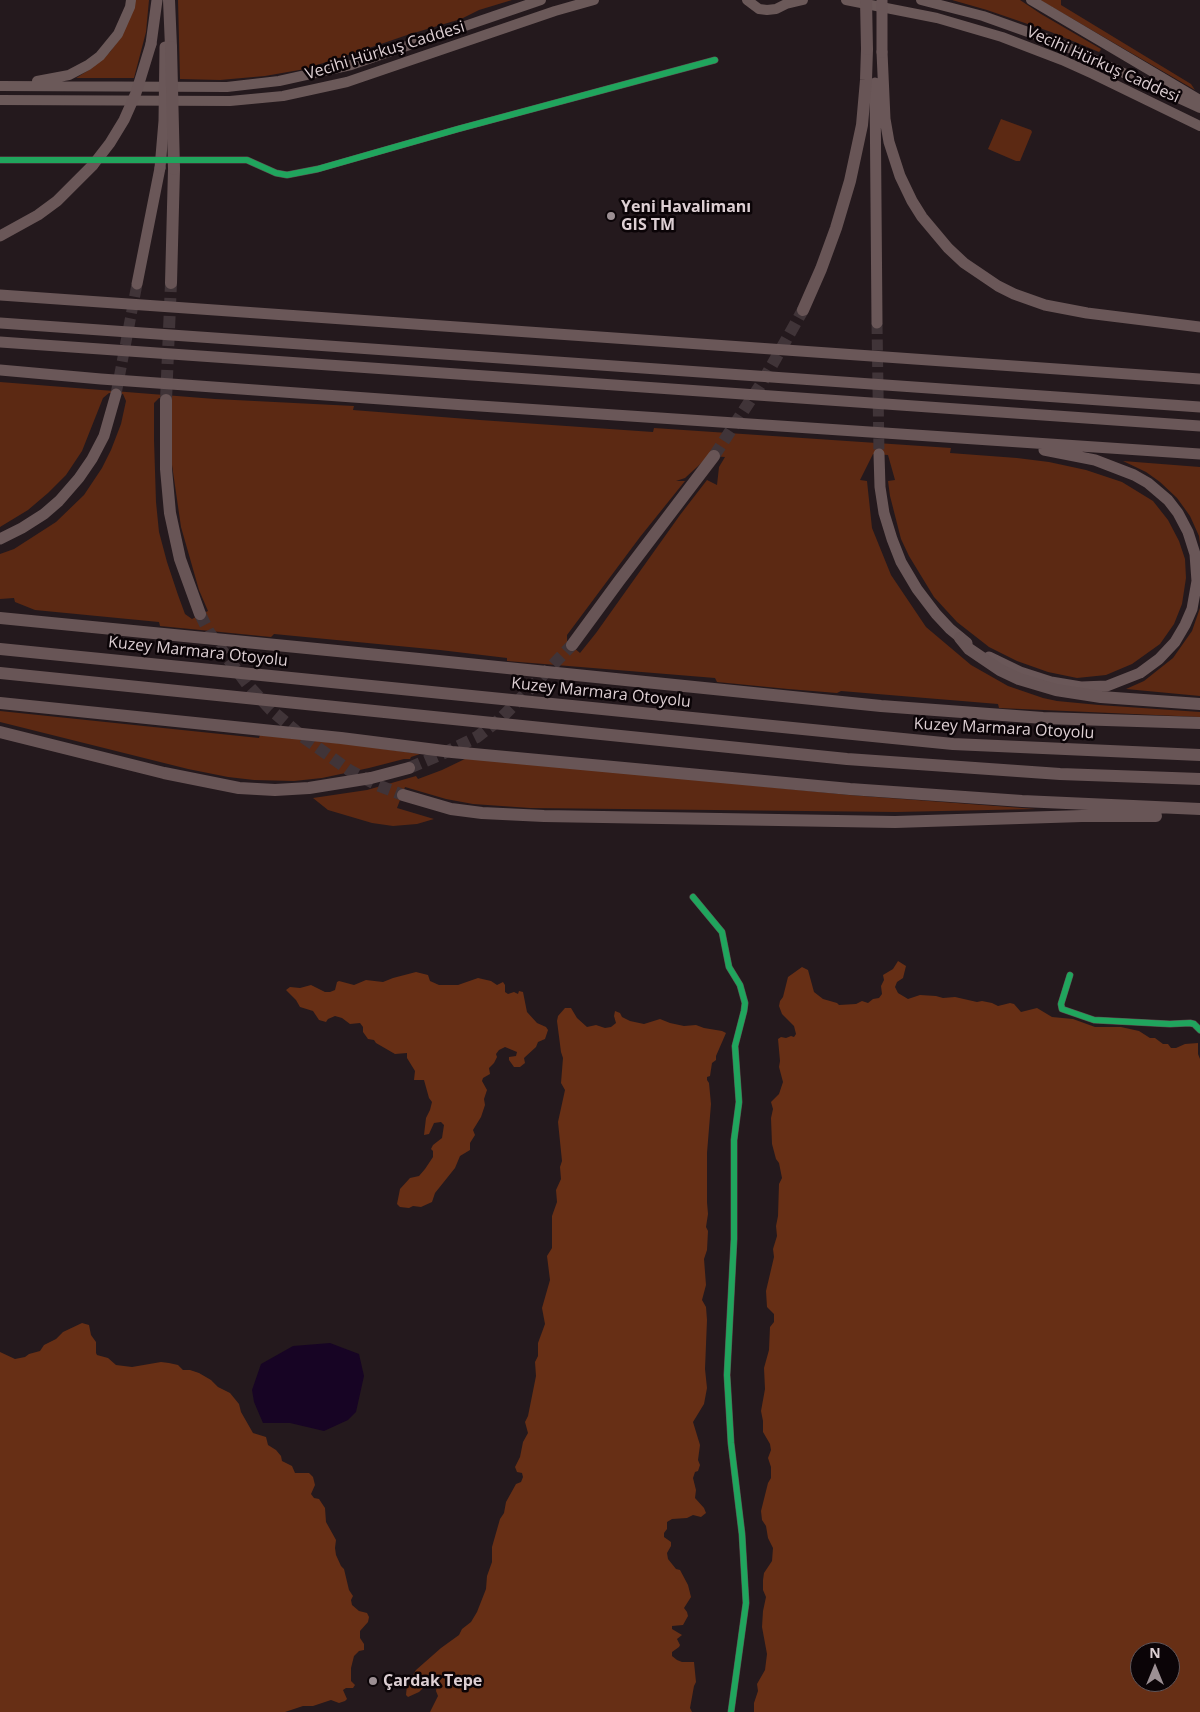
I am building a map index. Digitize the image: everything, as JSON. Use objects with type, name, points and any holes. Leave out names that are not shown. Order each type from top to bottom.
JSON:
[{"type":"highway","points":[[0,236],[56,201],[93,166],[110,143],[126,115],[141,79],[151,44],[157,0]]},
{"type":"highway","points":[[164,0],[174,169],[171,283]]},
{"type":"highway","points":[[137,284],[160,168],[164,122],[169,0]]},
{"type":"highway","points":[[866,0],[889,142],[900,176],[922,217],[948,248],[964,263],[998,286],[1045,305],[1087,313],[1200,327]]},
{"type":"highway","points":[[874,0],[877,323]]},
{"type":"highway","points":[[803,310],[836,228],[850,181],[862,125],[866,80],[875,50],[882,0]]},
{"type":"highway","points":[[0,295],[1200,379]]},
{"type":"highway","points":[[0,322],[1200,407]]},
{"type":"highway","points":[[0,342],[1200,426]]},
{"type":"highway","points":[[0,370],[102,380],[871,433],[896,432],[1200,454]]},
{"type":"highway","points":[[0,539],[44,514],[64,496],[79,478],[104,436],[116,394]]},
{"type":"highway","points":[[166,400],[166,470],[170,512],[180,560],[200,614]]},
{"type":"highway","points":[[871,433],[885,437],[1038,449],[1095,460],[1134,475],[1148,483],[1168,500],[1178,513],[1188,532],[1195,554],[1197,571],[1192,609],[1172,647],[1140,673],[1107,686],[1081,687],[1066,685],[1020,672],[987,656],[960,638]]},
{"type":"highway","points":[[878,454],[884,513],[901,562],[923,598],[969,649],[1000,670],[1056,690],[1101,697],[1200,704]]},
{"type":"highway","points":[[572,645],[714,456]]},
{"type":"highway","points":[[0,618],[881,706],[1043,718],[1200,723]]},
{"type":"highway","name":"Kuzey Marmara Otoyolu","points":[[0,649],[953,744],[1200,755]]},
{"type":"highway","points":[[0,673],[847,759],[1050,773],[1200,779]]},
{"type":"highway","points":[[0,703],[332,737],[452,752],[850,789],[1022,801],[1200,808]]},
{"type":"highway","points":[[0,732],[180,777],[239,788],[275,790],[309,788],[371,778],[409,768]]},
{"type":"highway","points":[[404,795],[436,805],[467,811],[553,817],[886,822],[1091,816],[1200,817]]},
{"type":"main road","points":[[16,86],[69,75],[88,66],[100,56],[118,34],[131,0]]},
{"type":"main road","name":"Vecihi Hürkuş Caddesi","points":[[0,86],[227,87],[279,81],[351,65],[541,0]]},
{"type":"main road","name":"Vecihi Hürkuş Caddesi","points":[[0,100],[230,101],[283,96],[356,79],[555,11],[594,0]]},
{"type":"main road","points":[[747,0],[759,9],[767,10],[776,9],[788,2],[803,0]]},
{"type":"main road","name":"Vecihi Hürkuş Caddesi","points":[[846,0],[937,18],[1002,37],[1077,67],[1200,126]]},
{"type":"main road","name":"Vecihi Hürkuş Caddesi","points":[[921,0],[984,16],[1056,42],[1200,108]]},
{"type":"main road","points":[[1031,0],[1200,100]]},
{"type":"street","points":[[0,160],[247,160],[276,174],[288,175],[318,170],[458,129],[715,60]]},
{"type":"street","points":[[693,897],[722,932],[729,967],[740,985],[745,1003],[735,1046],[739,1102],[734,1140],[734,1239],[727,1375],[730,1443],[742,1534],[746,1616],[731,1712]]},
{"type":"street","points":[[1070,975],[1061,1004],[1062,1009],[1094,1020],[1170,1024],[1190,1023],[1200,1030]]},
{"type":"shaded area","points":[[134,0],[149,0],[146,32],[134,78],[76,78],[92,68],[110,52],[122,35]]},
{"type":"shaded area","points":[[178,0],[512,0],[479,10],[461,19],[305,69],[265,76],[220,80],[180,79]]},
{"type":"shaded area","points":[[952,0],[1020,0],[1101,49],[1099,52],[1051,32]]},
{"type":"shaded area","points":[[1040,0],[1061,0],[1061,5],[1191,84],[1195,90]]},
{"type":"shaded area","points":[[1001,119],[1032,132],[1020,161],[988,149]]},
{"type":"shaded area","points":[[0,382],[215,399],[354,406],[353,410],[480,420],[653,432],[654,428],[951,448],[950,453],[1049,462],[1086,470],[1122,482],[1153,501],[1168,520],[1179,541],[1185,559],[1186,578],[1182,604],[1174,624],[1160,644],[1132,664],[1106,675],[1077,678],[1048,672],[1017,661],[989,647],[957,622],[934,597],[909,556],[901,539],[890,496],[888,481],[895,480],[888,455],[873,454],[860,480],[867,481],[872,528],[891,575],[926,627],[971,665],[1008,686],[1057,701],[1200,712],[1200,717],[999,708],[998,704],[841,691],[837,693],[788,689],[717,682],[715,678],[507,661],[507,658],[440,650],[274,634],[271,637],[160,626],[159,622],[35,610],[15,602],[14,598],[0,599],[0,554],[14,549],[56,522],[84,495],[102,468],[111,450],[121,424],[126,401],[123,394],[109,393],[103,398],[82,451],[66,475],[28,510],[0,527]],"holes":[[[159,398],[169,399],[172,465],[181,527],[199,590],[208,611],[192,619],[185,614],[159,532],[154,440],[154,403]],[[709,456],[725,457],[719,467],[717,485],[707,480],[580,653],[567,642],[567,635],[640,537],[685,481],[676,481],[685,478]]]},
{"type":"shaded area","points":[[1123,461],[1200,467],[1200,544],[1199,536],[1190,516],[1177,498],[1146,472]]},
{"type":"shaded area","points":[[1200,608],[1200,696],[1126,689],[1144,681],[1173,658],[1192,631]]},
{"type":"shaded area","points":[[0,711],[259,738],[260,735],[420,754],[410,759],[322,778],[294,781],[254,780],[188,769],[0,722]]},
{"type":"shaded area","points":[[469,757],[849,795],[1036,809],[896,812],[530,808],[473,804],[446,799],[405,787],[397,808],[434,819],[417,824],[393,826],[372,823],[328,810],[313,798],[367,790],[416,776],[418,779]]},
{"type":"shaded area","points":[[898,961],[906,966],[903,978],[897,982],[895,987],[898,993],[908,999],[920,995],[943,998],[955,997],[992,1003],[998,1006],[1010,1003],[1014,1004],[1021,1012],[1037,1008],[1052,1017],[1073,1019],[1095,1027],[1121,1027],[1139,1031],[1163,1044],[1168,1044],[1171,1048],[1198,1043],[1200,1059],[1200,1712],[754,1712],[754,1703],[758,1691],[757,1684],[765,1670],[767,1654],[762,1627],[766,1597],[763,1590],[763,1580],[764,1573],[772,1561],[773,1548],[768,1538],[766,1526],[762,1520],[761,1511],[771,1478],[771,1467],[768,1458],[771,1450],[770,1444],[763,1432],[761,1411],[765,1389],[764,1368],[769,1350],[770,1327],[774,1322],[774,1314],[767,1307],[766,1291],[777,1236],[779,1184],[782,1178],[772,1144],[771,1118],[773,1109],[771,1102],[779,1094],[783,1082],[779,1067],[778,1039],[781,1037],[794,1037],[796,1034],[794,1026],[782,1014],[779,1006],[788,977],[802,967],[808,970],[814,992],[823,999],[839,1005],[856,1004],[862,1001],[868,1003],[873,999],[879,998],[882,994],[883,975],[893,969]]},
{"type":"shaded area","points":[[416,972],[428,975],[430,981],[439,985],[458,985],[478,978],[491,981],[497,985],[503,982],[505,992],[508,994],[514,992],[518,994],[519,991],[523,992],[527,1012],[537,1023],[548,1030],[545,1039],[538,1042],[536,1047],[524,1058],[525,1063],[520,1067],[514,1067],[509,1060],[509,1057],[516,1056],[517,1052],[505,1047],[499,1050],[494,1063],[489,1068],[490,1074],[483,1078],[482,1081],[487,1090],[484,1099],[485,1105],[481,1117],[473,1130],[475,1135],[470,1143],[470,1150],[460,1156],[455,1168],[435,1193],[432,1202],[421,1207],[413,1206],[409,1208],[400,1207],[397,1204],[400,1189],[410,1178],[419,1176],[425,1169],[433,1157],[431,1149],[433,1145],[442,1138],[444,1125],[441,1122],[434,1123],[429,1134],[424,1135],[426,1118],[432,1102],[424,1080],[414,1080],[415,1071],[407,1058],[407,1053],[395,1054],[374,1040],[368,1039],[360,1023],[350,1024],[342,1018],[335,1016],[326,1022],[319,1020],[313,1011],[300,1007],[286,990],[290,987],[300,988],[311,985],[325,992],[330,992],[335,990],[339,981],[354,985],[366,980],[383,982]]},
{"type":"shaded area","points":[[565,1008],[571,1008],[577,1018],[587,1027],[596,1025],[605,1028],[611,1027],[616,1023],[615,1011],[630,1021],[644,1024],[660,1019],[684,1026],[696,1025],[726,1033],[716,1060],[712,1063],[710,1076],[707,1077],[711,1104],[707,1153],[708,1214],[706,1227],[708,1231],[707,1250],[704,1259],[706,1285],[702,1300],[706,1307],[707,1320],[705,1369],[707,1388],[704,1404],[693,1422],[700,1445],[698,1460],[700,1465],[693,1478],[696,1490],[695,1498],[706,1513],[701,1517],[693,1515],[687,1518],[672,1519],[667,1522],[667,1529],[664,1533],[664,1537],[671,1542],[667,1553],[668,1559],[676,1569],[680,1570],[688,1585],[691,1597],[684,1608],[688,1616],[683,1625],[672,1626],[672,1629],[682,1635],[677,1639],[680,1645],[672,1652],[672,1656],[682,1662],[694,1662],[696,1682],[690,1708],[692,1712],[430,1712],[438,1696],[436,1691],[437,1684],[433,1681],[429,1682],[419,1692],[408,1697],[406,1695],[407,1685],[416,1670],[459,1635],[477,1612],[486,1589],[487,1576],[492,1562],[492,1547],[500,1519],[504,1513],[506,1502],[516,1484],[521,1482],[523,1477],[522,1473],[517,1472],[515,1467],[528,1433],[525,1422],[528,1416],[536,1376],[535,1362],[538,1356],[538,1343],[545,1324],[542,1308],[550,1280],[547,1256],[552,1248],[552,1216],[557,1202],[556,1190],[561,1179],[560,1167],[562,1161],[558,1122],[565,1090],[561,1083],[563,1058],[557,1021],[558,1016]]},
{"type":"shaded area","points":[[82,1323],[89,1325],[91,1335],[96,1342],[97,1355],[108,1358],[116,1365],[132,1367],[161,1362],[169,1363],[178,1365],[183,1370],[199,1373],[211,1380],[218,1387],[230,1393],[239,1404],[241,1412],[253,1433],[266,1437],[268,1445],[276,1450],[281,1456],[282,1461],[292,1466],[295,1473],[309,1473],[313,1477],[315,1485],[311,1494],[314,1498],[319,1499],[325,1508],[326,1522],[336,1540],[336,1555],[344,1569],[349,1590],[353,1596],[351,1600],[352,1605],[359,1611],[367,1613],[369,1617],[368,1622],[360,1631],[364,1650],[359,1651],[354,1656],[351,1668],[351,1681],[355,1685],[353,1688],[343,1690],[347,1699],[345,1701],[339,1703],[331,1700],[285,1712],[0,1712],[0,1352],[15,1359],[25,1357],[40,1351],[44,1345],[56,1339],[63,1332]]},
{"type":"shaded area","points":[[330,1343],[359,1354],[364,1376],[356,1412],[348,1420],[324,1431],[290,1423],[263,1423],[254,1402],[252,1390],[261,1364],[293,1346]]},
{"type":"tunnel","points":[[166,400],[171,283]]},
{"type":"tunnel","points":[[116,394],[137,284]]},
{"type":"tunnel","points":[[714,456],[763,381],[803,310]]},
{"type":"tunnel","points":[[877,323],[879,454]]},
{"type":"tunnel","points":[[200,614],[209,632],[226,656],[247,684],[271,710],[303,737],[349,770],[377,785],[403,795]]},
{"type":"tunnel","points":[[409,768],[477,737],[499,720],[572,645]]},
{"type":"cycle path","points":[[0,160],[247,160],[276,173],[287,175],[318,169],[458,129],[715,60]]},
{"type":"cycle path","points":[[693,897],[722,932],[729,967],[740,985],[745,1003],[735,1046],[739,1102],[734,1140],[734,1239],[727,1375],[731,1443],[742,1534],[746,1603],[731,1712]]},
{"type":"cycle path","points":[[1070,975],[1061,1004],[1062,1009],[1094,1020],[1170,1024],[1190,1023],[1200,1030]]},
{"type":"place","name":"Yeni Havalimanı GIS TM","points":[[611,216]]},
{"type":"place","name":"Çardak Tepe","points":[[373,1681]]}]
